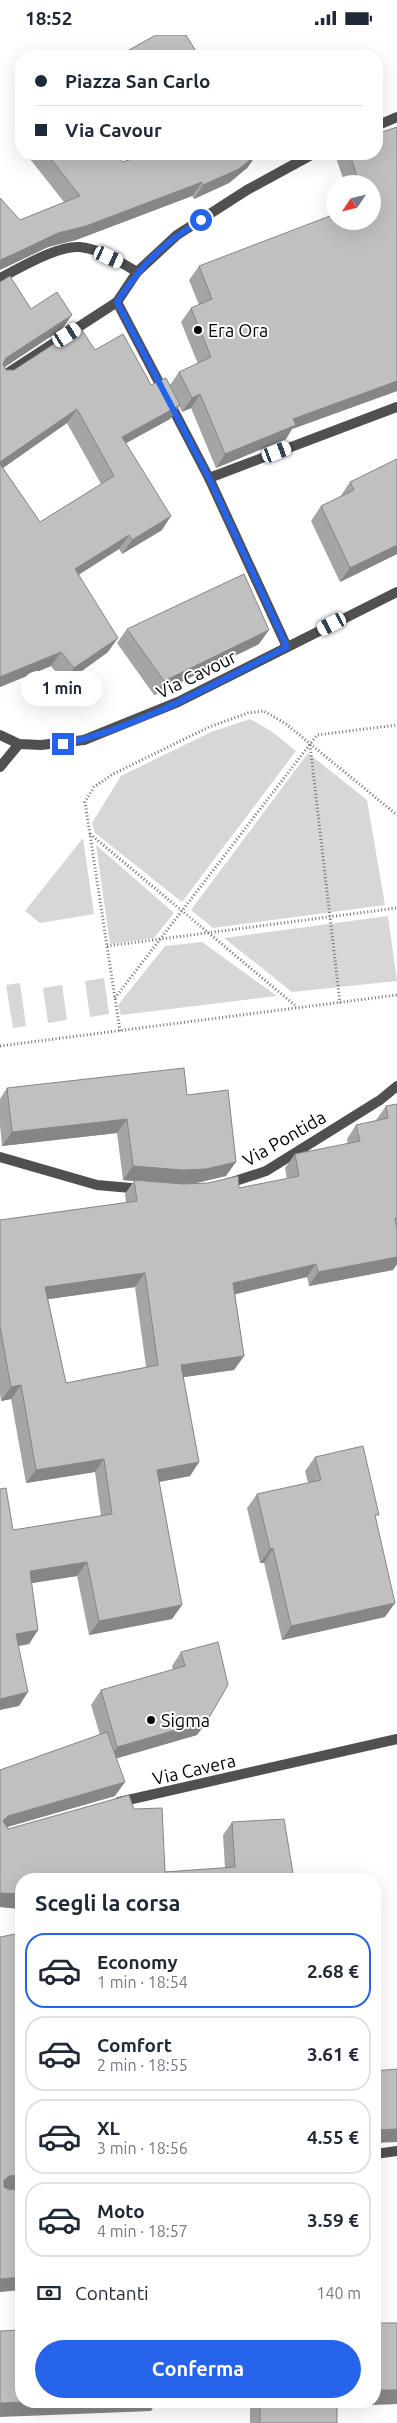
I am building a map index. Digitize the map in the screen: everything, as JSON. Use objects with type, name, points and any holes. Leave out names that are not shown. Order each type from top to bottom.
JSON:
[{"type":"street","points":[[383,122],[397,117]]},
{"type":"street","points":[[0,378],[117,302],[137,272],[177,235],[247,190],[302,160]]},
{"type":"street","points":[[0,278],[59,251],[78,247],[98,251],[137,272]]},
{"type":"street","points":[[117,302],[209,478],[287,647]]},
{"type":"street","points":[[209,478],[397,407]]},
{"type":"street","name":"Via Cavour","points":[[0,735],[19,744],[41,745],[84,739],[178,702],[397,592]]},
{"type":"street","points":[[0,767],[19,744]]},
{"type":"street","name":"Via Pontida","points":[[215,1186],[246,1179],[266,1171],[380,1100],[397,1086]]},
{"type":"street","points":[[0,1157],[97,1185],[154,1190]]},
{"type":"street","name":"Via Cavera","points":[[112,1804],[397,1739]]},
{"type":"street","points":[[381,2153],[397,2151]]},
{"type":"path","points":[[120,1031],[85,802],[94,787],[113,775],[209,727],[248,713],[264,711],[278,719],[397,815]]},
{"type":"path","points":[[114,999],[317,735],[397,725]]},
{"type":"path","points":[[310,745],[340,1003]]},
{"type":"path","points":[[90,834],[298,1008]]},
{"type":"path","points":[[107,946],[397,908]]},
{"type":"path","points":[[0,1046],[397,995]]},
{"type":"shaded area","points":[[250,719],[271,731],[296,751],[182,902],[95,833],[92,823],[121,776],[211,732]]},
{"type":"shaded area","points":[[308,753],[367,800],[385,905],[213,928],[191,910]]},
{"type":"shaded area","points":[[83,838],[94,914],[40,923],[25,911]]},
{"type":"shaded area","points":[[96,845],[174,913],[154,938],[110,944]]},
{"type":"shaded area","points":[[388,916],[397,981],[292,992],[224,938]]},
{"type":"shaded area","points":[[202,942],[277,996],[121,1015],[118,1005],[165,946]]},
{"type":"shaded area","points":[[104,978],[109,1014],[90,1017],[85,981]]},
{"type":"shaded area","points":[[20,983],[26,1026],[13,1028],[6,985]]},
{"type":"shaded area","points":[[62,985],[67,1020],[48,1023],[43,988]]},
{"type":"building","points":[[156,35],[186,35],[195,50],[129,50]]},
{"type":"building","points":[[397,127],[397,381],[293,419],[296,425],[225,454],[200,394],[192,398],[179,372],[211,357],[191,308],[212,299],[199,266],[326,217],[326,230],[381,230],[381,175],[356,175],[352,160],[383,160],[383,132]]},
{"type":"building","points":[[52,160],[121,160],[122,162],[129,160],[250,160],[239,169],[203,185],[202,182],[86,226],[58,233],[0,260],[0,198],[20,220],[80,196]]},
{"type":"building","points":[[10,276],[31,309],[57,292],[72,315],[6,358],[3,364],[6,370],[14,370],[80,327],[95,350],[123,334],[151,385],[166,378],[180,405],[122,437],[171,516],[132,540],[129,535],[75,569],[118,638],[74,668],[61,652],[0,677],[0,464],[40,522],[114,476],[77,409],[0,462],[0,282]]},
{"type":"building","points":[[397,459],[397,545],[350,568],[321,506],[354,490],[350,482]]},
{"type":"building","points":[[244,574],[269,630],[164,681],[127,629]]},
{"type":"building","points":[[184,1068],[187,1095],[228,1090],[236,1162],[206,1169],[183,1170],[133,1166],[127,1119],[12,1132],[7,1088]]},
{"type":"building","points":[[397,1104],[397,1218],[395,1218],[397,1257],[318,1272],[316,1264],[233,1283],[244,1356],[181,1365],[199,1462],[157,1470],[182,1605],[99,1621],[87,1562],[30,1571],[38,1630],[16,1634],[28,1692],[0,1699],[0,1489],[6,1488],[13,1530],[112,1514],[104,1459],[36,1470],[21,1385],[11,1387],[0,1327],[0,1220],[137,1201],[134,1180],[183,1184],[208,1183],[238,1176],[239,1188],[299,1176],[295,1154],[360,1141],[356,1125],[388,1118],[386,1106]],"holes":[[[145,1273],[158,1365],[66,1383],[45,1287]]]},
{"type":"building","points":[[363,1446],[379,1515],[375,1515],[395,1603],[291,1626],[273,1548],[270,1549],[257,1494],[321,1480],[315,1457]]},
{"type":"building","name":"Sigma","points":[[218,1642],[228,1685],[207,1721],[117,1747],[101,1690],[185,1666],[181,1652]]},
{"type":"building","points":[[107,1732],[125,1782],[8,1816],[3,1821],[8,1829],[129,1795],[134,1809],[162,1808],[165,1872],[235,1867],[232,1822],[284,1819],[293,1873],[15,1873],[15,1894],[0,1893],[0,1770]]},
{"type":"building","points":[[15,1934],[15,2176],[9,2176],[4,2180],[4,2187],[10,2190],[15,2190],[15,2278],[0,2279],[0,1937]]},
{"type":"building","points":[[397,2069],[397,2129],[381,2130],[381,2070]]},
{"type":"building","points":[[381,2323],[397,2323],[397,2390],[381,2390]]},
{"type":"building","points":[[15,2330],[15,2402],[0,2403],[0,2331]]},
{"type":"building","points":[[260,2408],[337,2408],[337,2423],[260,2423]]},
{"type":"place","name":"Era Ora","points":[[198,330]]},
{"type":"place","name":"Sigma","points":[[151,1720]]},
{"type":"route","points":[[63,744],[84,739],[178,702],[287,647],[209,478],[117,302],[137,272],[152,256],[177,235],[201,220]]}]
